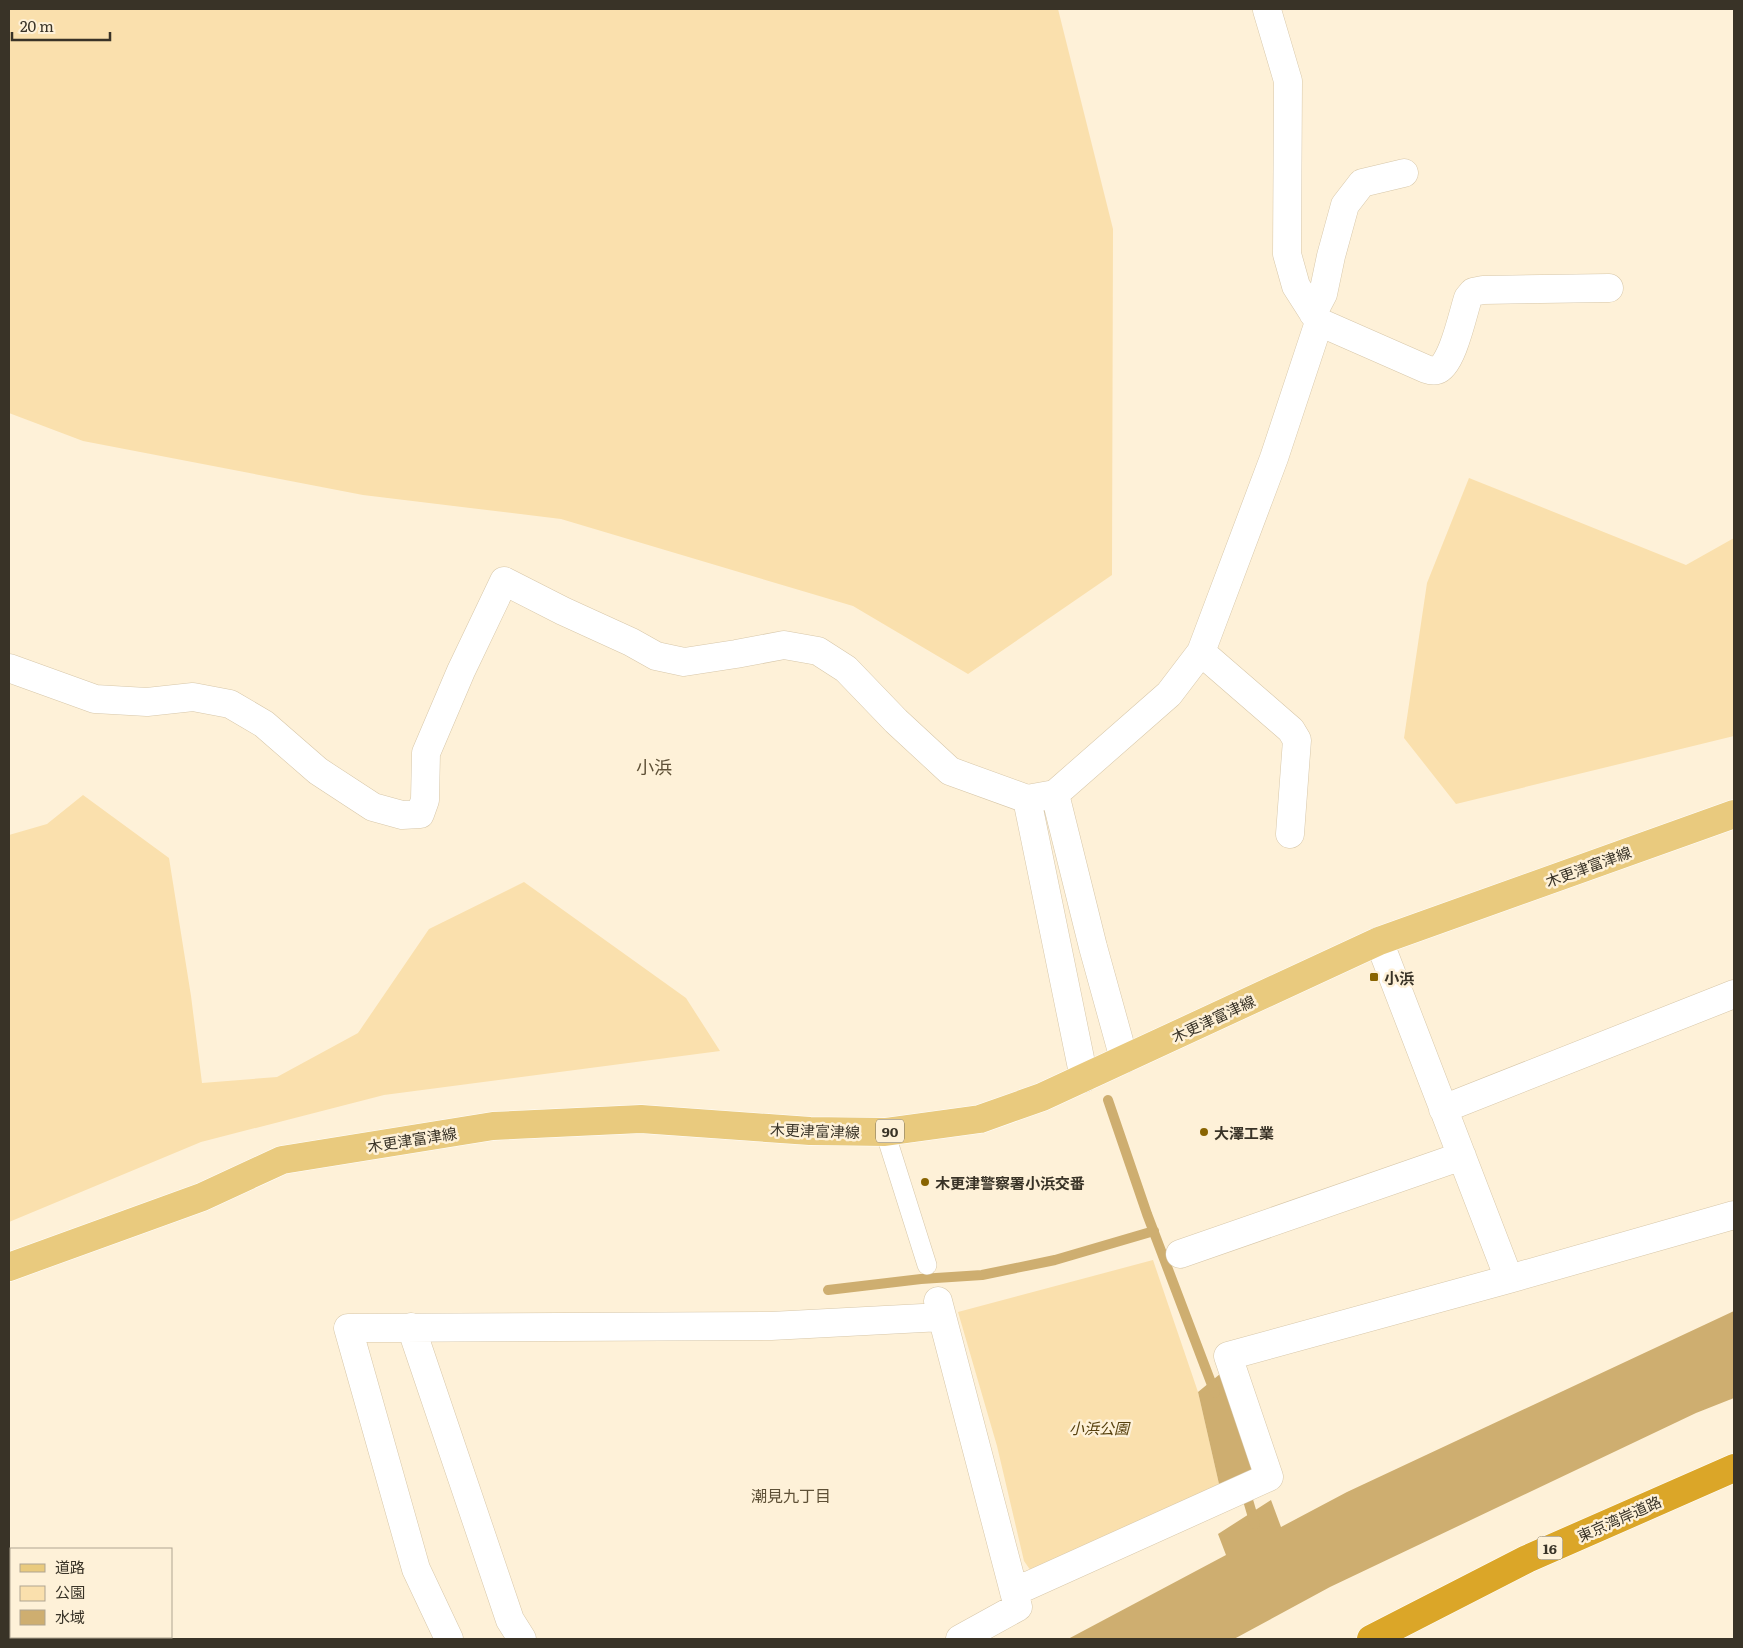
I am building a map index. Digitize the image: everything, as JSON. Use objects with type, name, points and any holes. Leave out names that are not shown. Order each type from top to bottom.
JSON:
[{"type":"highway","name":"東京湾岸道路","points":[[1371,1639],[1527,1559],[1734,1468]]},
{"type":"main road","name":"木更津富津線","points":[[9,1267],[202,1197],[282,1160],[493,1126],[641,1119],[810,1131],[885,1132],[980,1119],[1042,1097],[1379,941],[1734,814]]},
{"type":"street","points":[[1267,9],[1288,81],[1287,254],[1296,286],[1316,317],[1426,369],[1437,370],[1444,366],[1449,358],[1468,298],[1473,292],[1483,290],[1609,288]]},
{"type":"street","points":[[9,668],[95,699],[147,702],[193,697],[230,704],[264,724],[318,771],[373,807],[402,815],[420,814],[425,800],[426,754],[461,671],[504,580],[656,656],[684,662],[784,644],[818,652],[846,669],[896,721],[950,771],[1026,798],[1055,794],[1169,694],[1201,652],[1274,458],[1323,294],[1345,205],[1362,183],[1404,173]]},
{"type":"street","points":[[1201,652],[1291,730],[1297,740],[1290,834]]},
{"type":"street","points":[[1055,794],[1093,947],[1124,1059]]},
{"type":"street","points":[[1026,798],[1084,1078]]},
{"type":"street","points":[[1379,941],[1509,1279]]},
{"type":"street","points":[[1443,1109],[1734,994]]},
{"type":"street","points":[[1180,1254],[1462,1156]]},
{"type":"street","points":[[1014,1592],[1269,1477],[1228,1356],[1734,1215]]},
{"type":"street","points":[[450,1639],[416,1569],[348,1328],[770,1326],[940,1309],[1018,1607],[960,1639]]},
{"type":"street","points":[[411,1327],[510,1620],[522,1639]]},
{"type":"lane","points":[[885,1132],[927,1265]]},
{"type":"green space","points":[[9,9],[1058,9],[1113,229],[1112,575],[968,674],[853,606],[561,519],[363,495],[83,441],[9,413]]},
{"type":"green space","points":[[1469,478],[1686,565],[1734,538],[1734,736],[1456,804],[1404,738],[1427,583]]},
{"type":"green space","points":[[83,795],[169,858],[191,996],[202,1083],[277,1077],[358,1033],[429,929],[524,882],[686,998],[720,1051],[384,1095],[201,1142],[9,1222],[9,835],[47,824]]},
{"type":"green space","name":"小浜公園","points":[[1153,1260],[1198,1392],[1219,1484],[1042,1572],[1031,1571],[1024,1561],[997,1446],[958,1312]]},
{"type":"water","points":[[1734,1311],[1734,1398],[1696,1413],[1330,1587],[1234,1639],[1068,1639],[1226,1555],[1218,1534],[1271,1500],[1281,1527],[1347,1492]]},
{"type":"water","points":[[1220,1374],[1254,1471],[1219,1484],[1198,1392]]},
{"type":"waterway","points":[[1108,1100],[1147,1214],[1215,1393]]},
{"type":"waterway","points":[[828,1290],[921,1279],[982,1275],[1055,1260],[1154,1231]]},
{"type":"waterway","points":[[1245,1490],[1255,1524]]},
{"type":"place","name":"小浜","points":[[1374,977]]},
{"type":"place","name":"大澤工業","points":[[1204,1132]]},
{"type":"place","name":"木更津警察署小浜交番","points":[[925,1182]]},
{"type":"district","name":"小浜","points":[[654,766]]},
{"type":"district","name":"潮見九丁目","points":[[791,1495]]}]
